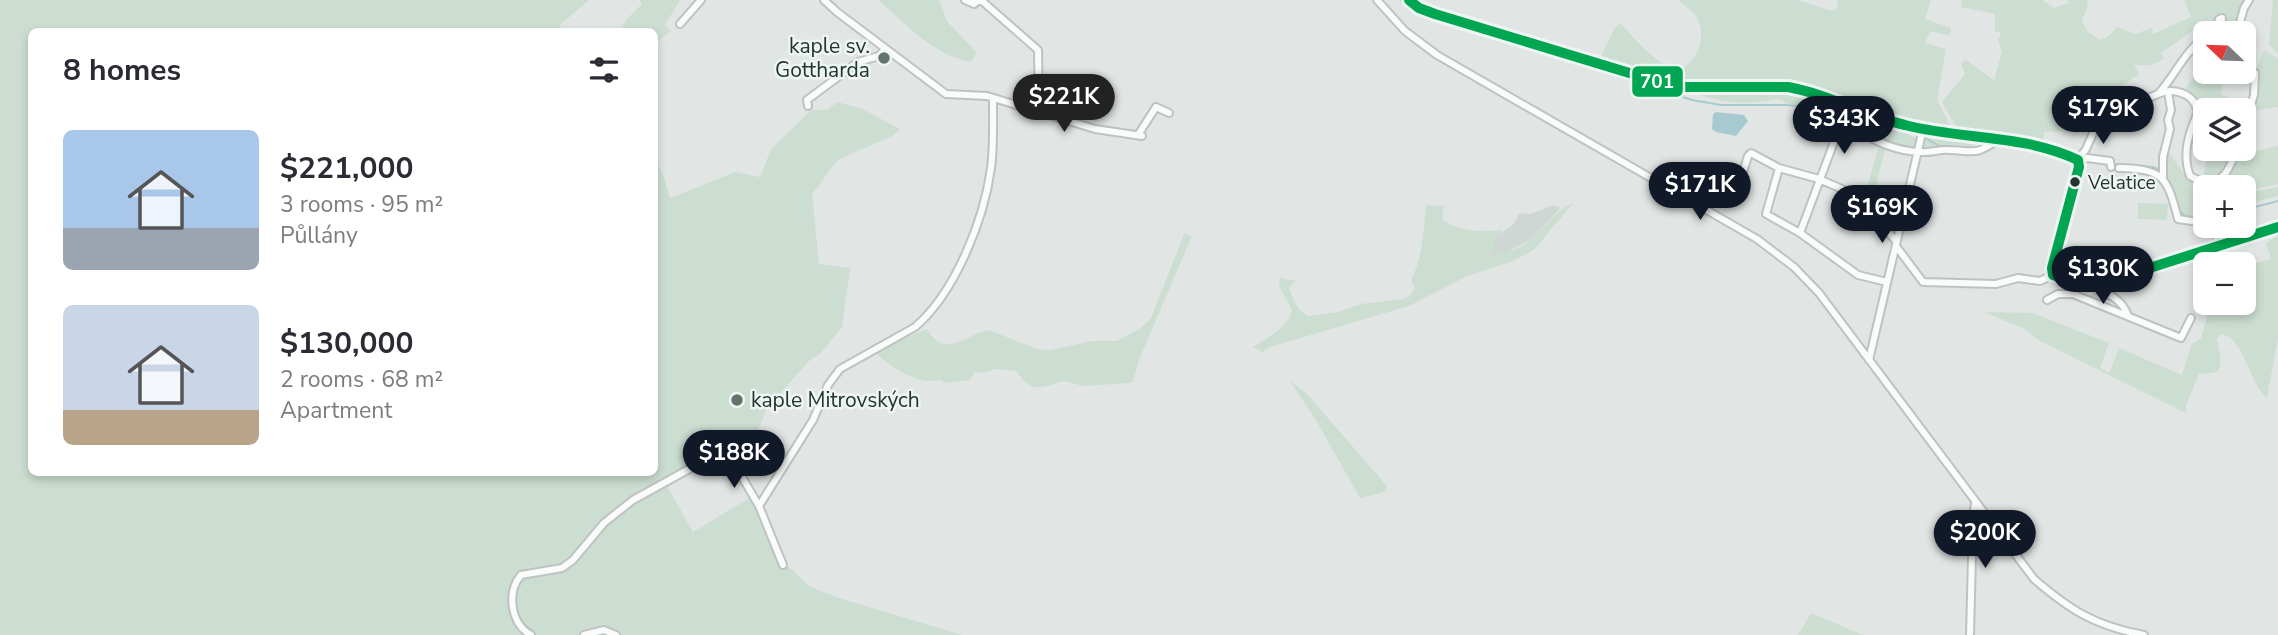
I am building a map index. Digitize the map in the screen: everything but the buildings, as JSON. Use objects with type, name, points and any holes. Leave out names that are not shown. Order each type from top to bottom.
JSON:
[{"type":"street","points":[[680,24],[701,0]]},
{"type":"street","points":[[824,0],[946,94],[993,98],[1095,129],[1140,135],[1152,106],[1169,113]]},
{"type":"street","points":[[1377,0],[1405,31],[1437,55],[1769,247],[1794,267],[1819,293],[2034,579],[2065,606],[2118,630],[2144,635]]},
{"type":"street","points":[[1409,0],[1421,9],[1435,14],[1669,85],[1788,87],[1805,90],[1922,133],[1994,138],[2053,149],[2078,160],[2088,158],[2110,161],[2113,166],[2150,170],[2163,176]]},
{"type":"street","points":[[2240,21],[2249,0]]},
{"type":"street","points":[[966,1],[974,4],[984,1],[1038,50],[1039,112]]},
{"type":"street","points":[[2159,93],[2193,47]]},
{"type":"street","points":[[808,106],[807,100],[858,62],[879,55],[885,49]]},
{"type":"street","points":[[2168,92],[2170,129],[2163,157],[2163,176],[2178,219],[2193,221]]},
{"type":"street","points":[[2053,275],[2052,268],[2079,167],[2078,160],[2098,122],[2112,118],[2159,93],[2181,92],[2193,105]]},
{"type":"street","points":[[760,506],[812,422],[828,385],[840,369],[921,322],[963,262],[988,186],[993,98]]},
{"type":"street","points":[[1800,233],[1822,180],[1838,129],[1843,125],[1887,146],[1917,152],[1981,151],[1994,138]]},
{"type":"street","points":[[2193,126],[2187,145],[2187,169],[2194,179],[2210,183],[2222,177],[2231,161]]},
{"type":"street","points":[[1869,360],[1922,133]]},
{"type":"street","points":[[1735,198],[1751,153],[1779,168],[1822,180],[1859,201],[1896,241],[1896,246],[1923,282],[1996,284],[2018,278],[2040,282],[2053,275],[2115,297],[2124,306],[2128,316]]},
{"type":"street","points":[[1779,168],[1765,213],[1800,233],[1858,275],[1887,282]]},
{"type":"street","points":[[2090,287],[2278,227]]},
{"type":"street","points":[[2217,238],[2219,246]]},
{"type":"street","points":[[2047,300],[2058,295],[2073,294],[2181,338],[2191,318]]},
{"type":"street","points":[[531,635],[522,630],[512,607],[518,578],[524,574],[562,568],[573,560],[604,523],[633,500],[691,468],[732,460],[760,506],[783,565]]},
{"type":"street","points":[[1970,635],[1975,503]]},
{"type":"street","points":[[584,635],[604,630],[616,635]]},
{"type":"shaded area","points":[[1554,205],[1560,208],[1533,238],[1502,255],[1480,259],[1494,251],[1493,238],[1514,224],[1519,213],[1530,214]]},
{"type":"green space","points":[[0,0],[589,0],[560,25],[560,28],[28,28],[28,476],[658,476],[658,165],[670,198],[735,172],[760,177],[771,149],[811,110],[827,110],[837,102],[860,108],[900,129],[892,136],[840,159],[812,194],[819,264],[850,268],[842,327],[821,353],[810,360],[767,408],[756,435],[739,460],[735,458],[727,463],[694,470],[667,486],[693,532],[751,497],[779,563],[790,568],[809,586],[836,597],[962,635],[0,635]]},
{"type":"green space","points":[[640,0],[680,0],[665,25],[671,31],[658,41],[658,28],[622,28],[625,21],[642,4]]},
{"type":"green space","points":[[878,0],[939,0],[947,21],[977,53],[971,62],[944,53]]},
{"type":"green space","points":[[1678,0],[1798,0],[1832,11],[1837,8],[1838,0],[1931,0],[1925,19],[1951,28],[1950,36],[1930,31],[1925,43],[1946,49],[1937,100],[1951,132],[1862,109],[1804,86],[1683,85],[1600,59],[1614,29],[1620,23],[1660,62],[1676,71],[1683,68],[1699,48],[1701,31],[1695,15]]},
{"type":"green space","points":[[1962,0],[2043,0],[2054,8],[2068,3],[2068,0],[2087,0],[2088,6],[2082,21],[2087,31],[2100,40],[2109,36],[2117,27],[2135,34],[2152,28],[2153,34],[2191,17],[2184,0],[2246,0],[2237,15],[2238,21],[2193,21],[2193,31],[2161,53],[2164,59],[2152,65],[2134,65],[2139,74],[2084,111],[2079,108],[2067,120],[2071,130],[2044,132],[2043,146],[1997,137],[1997,132],[1958,130],[1942,102],[1965,74],[1961,64],[1966,60],[1994,80],[2002,52],[1998,40],[2001,33],[1995,31],[1995,14],[1961,7]]},
{"type":"green space","points":[[2273,0],[2278,0],[2278,54],[2269,44]]},
{"type":"green space","points":[[2264,50],[2278,59],[2278,107],[2256,110],[2256,98],[2253,98],[2258,64]]},
{"type":"green space","points":[[2193,77],[2193,84],[2222,84],[2221,95],[2228,98],[2193,98],[2193,102],[2183,91]]},
{"type":"green space","points":[[1786,89],[1830,105],[1788,104],[1779,99],[1731,102],[1683,90]]},
{"type":"green space","points":[[1844,115],[1904,132],[1919,140],[1926,134],[1986,142],[1970,146],[1951,145],[1949,150],[1942,151],[1907,150],[1886,143],[1843,120]]},
{"type":"green space","points":[[1879,146],[1885,149],[1870,209],[1863,201]]},
{"type":"green space","points":[[2278,146],[2278,184],[2256,189],[2256,175],[2225,175],[2235,161],[2256,161],[2256,151]]},
{"type":"green space","points":[[2168,151],[2189,181],[2193,181],[2193,216],[2183,217],[2163,173]]},
{"type":"green space","points":[[2206,161],[2230,161],[2223,175],[2204,175]]},
{"type":"green space","points":[[2278,187],[2278,196],[2256,202],[2256,191]]},
{"type":"green space","points":[[1573,203],[1534,250],[1513,261],[1467,276],[1409,306],[1267,348],[1263,352],[1253,347],[1276,332],[1290,316],[1292,310],[1279,286],[1280,278],[1296,281],[1289,287],[1290,291],[1298,307],[1308,316],[1409,296],[1415,288],[1411,280],[1420,253],[1427,205],[1444,206],[1442,218],[1461,228],[1479,231],[1502,229],[1493,239],[1494,251],[1480,258],[1519,248],[1556,214]]},
{"type":"green space","points":[[2138,203],[2168,204],[2167,220],[2138,219]]},
{"type":"green space","points":[[1184,234],[1192,236],[1130,383],[1083,386],[1064,381],[1033,387],[1016,371],[996,369],[983,373],[975,372],[970,380],[945,383],[908,375],[876,353],[927,329],[941,343],[949,344],[989,330],[1037,349],[1050,350],[1093,341],[1117,341],[1141,328],[1151,318]]},
{"type":"green space","points":[[2278,235],[2278,337],[2267,398],[2255,382],[2236,343],[2221,334],[2217,339],[2221,361],[2219,369],[2214,373],[2199,374],[2186,405],[2186,413],[2038,340],[2025,329],[1984,312],[2033,313],[2109,343],[2100,368],[2109,373],[2119,348],[2182,375],[2191,345],[2201,338],[2208,315],[2256,315],[2256,263],[2271,259],[2266,243]]},
{"type":"green space","points":[[1289,380],[1307,394],[1387,486],[1385,492],[1360,498],[1316,420]]},
{"type":"green space","points":[[1811,613],[1863,635],[1798,635]]},
{"type":"water","points":[[1713,114],[1744,115],[1748,121],[1736,136],[1716,132],[1712,129]]},
{"type":"waterway","points":[[1401,0],[1421,15],[1692,100],[1721,105],[1786,105],[1839,109],[1890,129],[1919,135]]},
{"type":"waterway","points":[[1998,135],[2016,138]]},
{"type":"waterway","points":[[1924,137],[1939,146],[1954,147]]},
{"type":"waterway","points":[[1963,148],[1975,148]]},
{"type":"waterway","points":[[2090,162],[2103,163]]},
{"type":"waterway","points":[[2112,164],[2131,166]]},
{"type":"waterway","points":[[2136,166],[2153,167],[2161,171]]},
{"type":"waterway","points":[[2256,207],[2278,201]]},
{"type":"waterway","points":[[2179,211],[2187,217],[2193,217]]},
{"type":"transit line","name":"701","points":[[1409,0],[1419,8],[1435,14],[1669,85],[1788,87],[1905,125],[2014,141],[2078,160],[2079,167],[2052,268],[2053,275],[2090,287],[2278,227]]},
{"type":"place","name":"kaple sv. Gottharda","points":[[884,58]]},
{"type":"place","name":"Velatice","points":[[2075,182]]},
{"type":"place","name":"kaple Mitrovských","points":[[737,400]]}]
